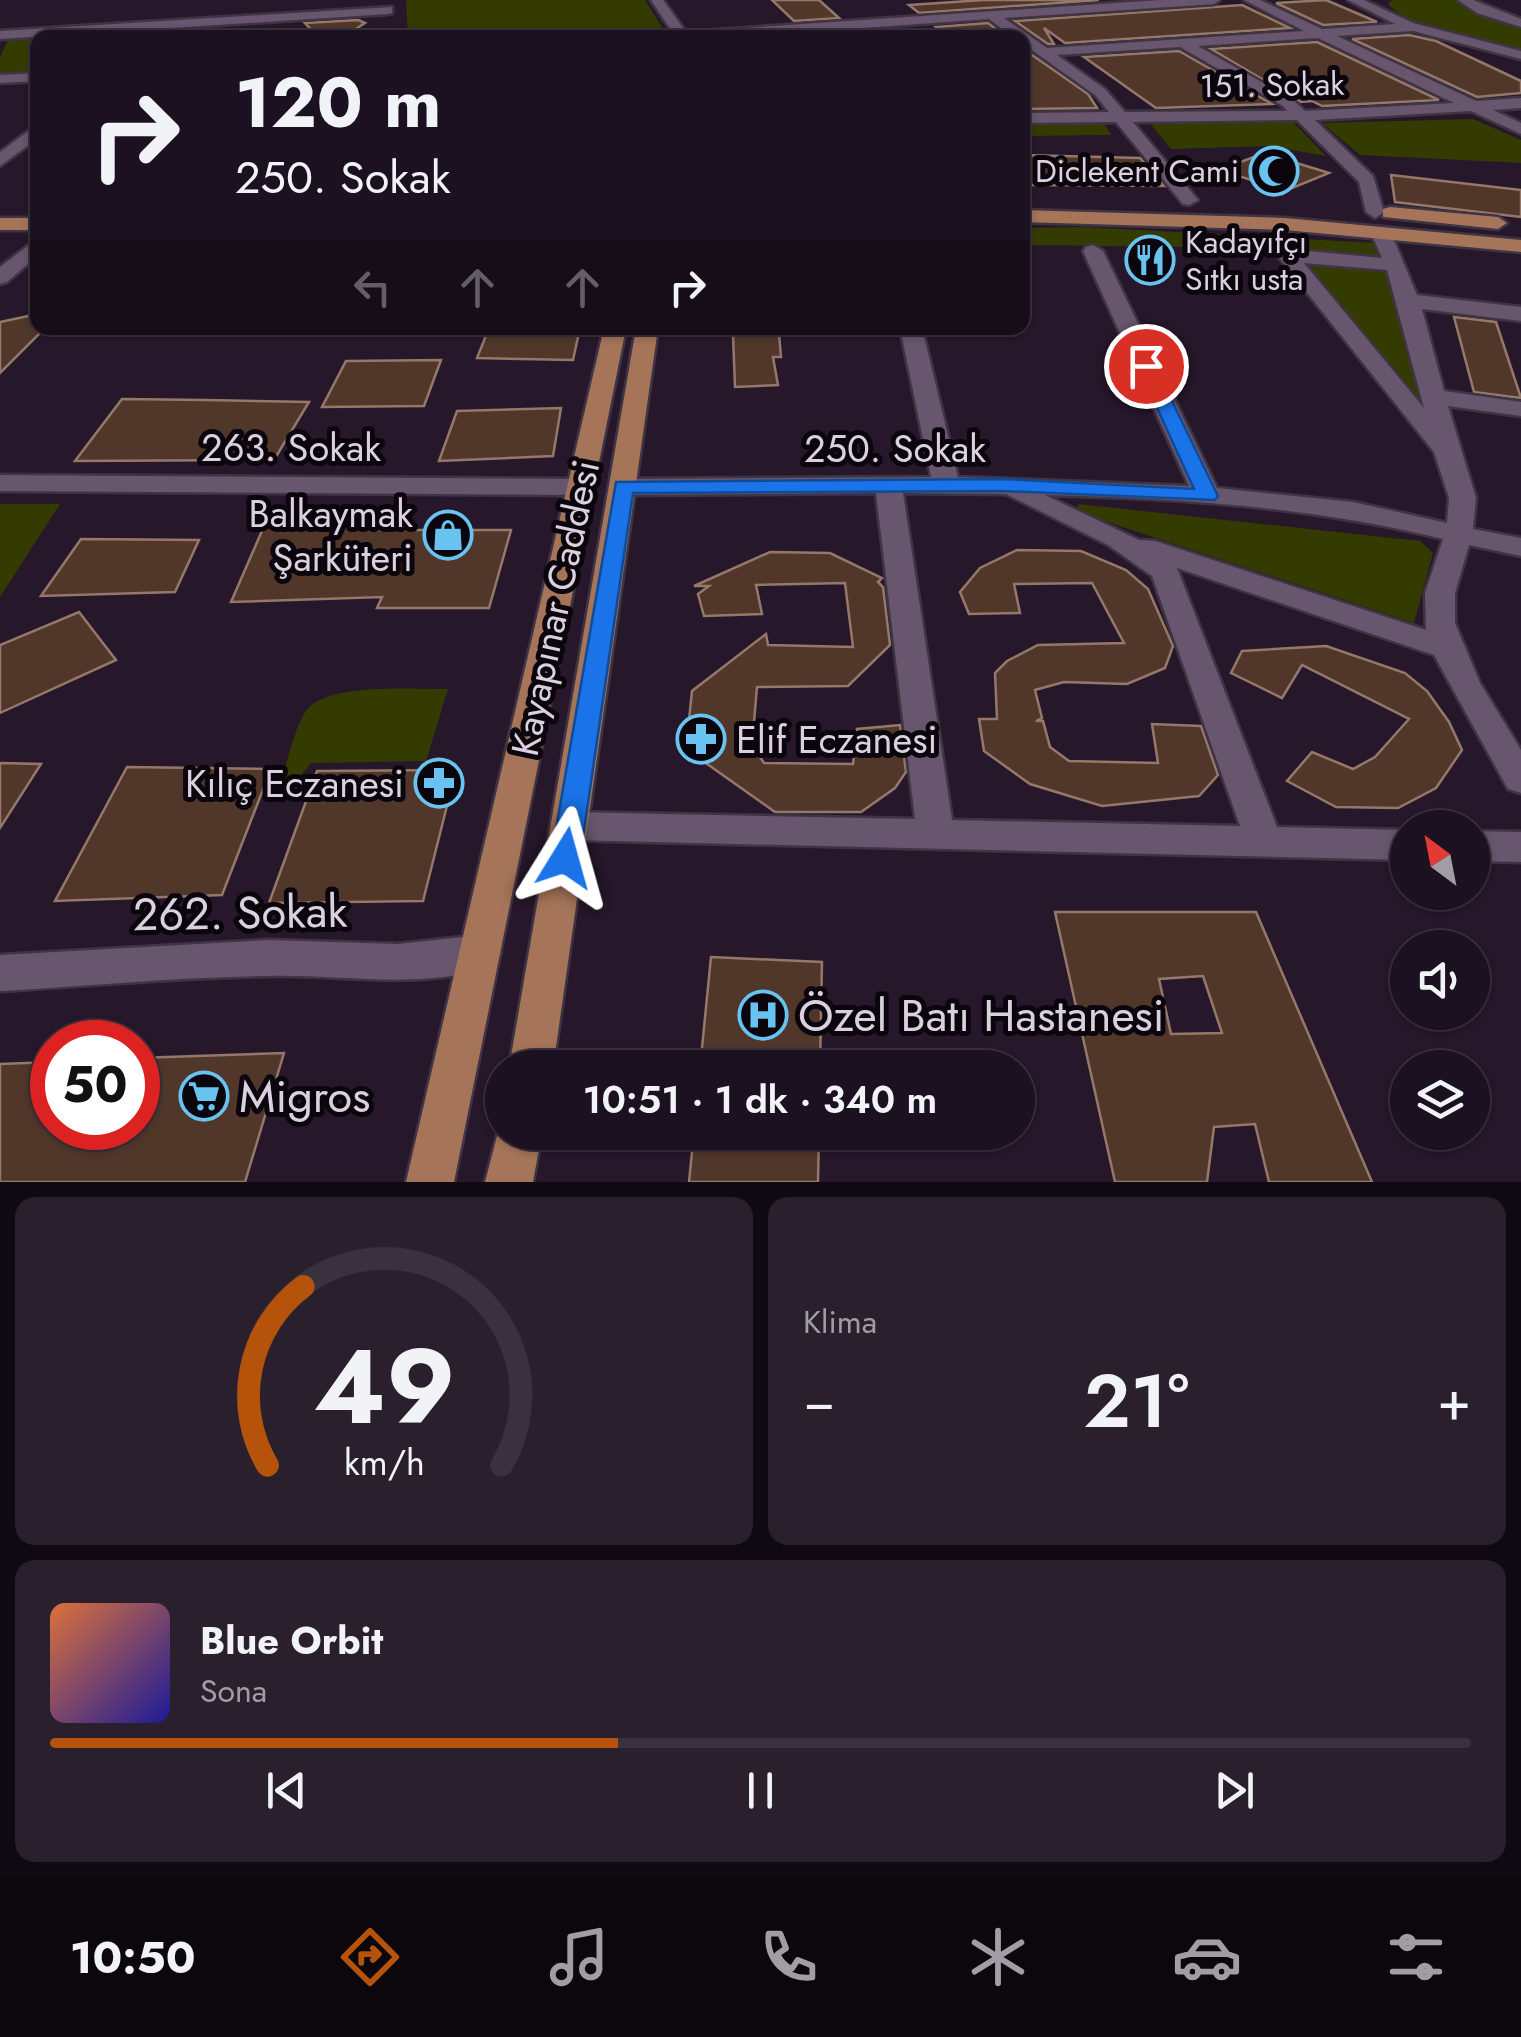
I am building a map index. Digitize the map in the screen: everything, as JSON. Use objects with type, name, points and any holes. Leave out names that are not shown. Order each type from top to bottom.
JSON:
[{"type":"main road","points":[[1030,197],[1135,199]]},
{"type":"main road","points":[[1180,200],[1221,201],[1521,246]]},
{"type":"main road","points":[[0,208],[30,208]]},
{"type":"main road","points":[[1030,216],[1521,226]]},
{"type":"main road","points":[[0,224],[30,224]]},
{"type":"main road","name":"Kayapınar Caddesi","points":[[430,1182],[614,335]]},
{"type":"main road","name":"Kayapınar Caddesi","points":[[534,1050],[646,335]]},
{"type":"main road","points":[[509,1182],[515,1150]]},
{"type":"street","points":[[658,0],[678,30]]},
{"type":"street","points":[[1037,0],[1055,10]]},
{"type":"street","points":[[765,30],[1214,0]]},
{"type":"street","points":[[1250,0],[1521,130]]},
{"type":"street","points":[[1354,0],[1414,27],[1521,56]]},
{"type":"street","points":[[1464,0],[1480,10],[1521,23]]},
{"type":"street","points":[[81,30],[388,11]]},
{"type":"street","points":[[848,12],[868,30]]},
{"type":"street","points":[[992,15],[1014,30]]},
{"type":"street","points":[[1047,52],[1414,27]]},
{"type":"street","points":[[0,35],[30,33]]},
{"type":"street","points":[[1030,41],[1100,92],[1124,117],[1180,200]]},
{"type":"street","points":[[1183,43],[1288,103],[1366,180],[1374,194],[1378,223],[1412,301],[1447,452],[1464,502],[1442,584],[1440,622],[1462,677],[1521,780]]},
{"type":"street","points":[[0,80],[30,78]]},
{"type":"street","name":"151. Sokak","points":[[1030,118],[1301,116],[1521,103]]},
{"type":"street","points":[[19,127],[30,128]]},
{"type":"street","points":[[0,161],[30,135]]},
{"type":"street","points":[[0,278],[30,251]]},
{"type":"street","points":[[1093,251],[1207,496]]},
{"type":"street","points":[[1396,265],[1287,255],[1447,452]]},
{"type":"street","points":[[1412,301],[1521,314]]},
{"type":"street","points":[[913,335],[946,485]]},
{"type":"street","points":[[1436,397],[1521,409]]},
{"type":"street","name":"263. Sokak","points":[[0,483],[581,487]]},
{"type":"street","points":[[1002,485],[1118,539],[1450,648]]},
{"type":"street","name":"250. Sokak","points":[[624,487],[1002,485],[1207,496],[1331,507],[1521,548]]},
{"type":"street","points":[[888,486],[935,834]]},
{"type":"street","points":[[1118,539],[1164,571],[1265,844]]},
{"type":"street","points":[[570,826],[1390,846]]},
{"type":"street","points":[[1490,846],[1521,847]]},
{"type":"street","name":"262. Sokak","points":[[0,973],[268,958],[398,962],[481,953]]},
{"type":"green space","points":[[406,0],[645,0],[664,30],[408,30]]},
{"type":"green space","points":[[1392,0],[1455,0],[1475,12],[1521,25],[1521,52],[1431,29],[1399,14],[1388,4]]},
{"type":"green space","points":[[30,37],[30,72],[0,73],[0,57],[9,38]]},
{"type":"green space","points":[[1473,119],[1521,140],[1521,163],[1360,155],[1322,123]]},
{"type":"green space","points":[[1103,121],[1111,135],[1030,136],[1030,122]]},
{"type":"green space","points":[[1149,122],[1293,122],[1326,156],[1270,146],[1171,149]]},
{"type":"green space","points":[[1083,227],[1377,243],[1384,258],[1265,248],[1030,245],[1030,228]]},
{"type":"green space","points":[[1299,259],[1388,267],[1422,402],[1415,402]]},
{"type":"green space","points":[[0,504],[60,504],[0,597]]},
{"type":"green space","points":[[1078,504],[1420,541],[1433,553],[1414,623],[1077,512]]},
{"type":"green space","points":[[448,689],[426,761],[311,763],[296,781],[281,782],[300,722],[314,703],[349,692]]},
{"type":"building","points":[[772,0],[819,0],[839,18],[794,21]]},
{"type":"building","points":[[983,0],[1099,0],[919,13],[909,5]]},
{"type":"building","points":[[1326,0],[1377,22],[1323,25],[1276,3]]},
{"type":"building","points":[[1242,5],[1290,28],[1065,43],[1044,28],[1054,44],[1048,44],[1015,21]]},
{"type":"building","points":[[305,23],[365,23],[354,30],[312,30]]},
{"type":"building","points":[[988,23],[997,30],[940,30],[936,27]]},
{"type":"building","points":[[1409,35],[1436,41],[1521,81],[1521,93],[1477,97],[1352,39]]},
{"type":"building","points":[[1317,42],[1439,100],[1322,106],[1312,101],[1301,102],[1211,49]]},
{"type":"building","points":[[1179,51],[1272,104],[1156,108],[1084,57]]},
{"type":"building","points":[[1030,54],[1088,94],[1097,108],[1030,109]]},
{"type":"building","name":"Diclekent Cami","points":[[1264,153],[1329,173],[1285,191],[1220,170]]},
{"type":"building","points":[[1030,155],[1140,158],[1164,186],[1030,185]]},
{"type":"building","points":[[1391,175],[1521,190],[1521,217],[1395,202]]},
{"type":"building","points":[[30,317],[30,335],[38,335],[0,373],[0,322]]},
{"type":"building","points":[[1454,317],[1496,322],[1521,398],[1474,392]]},
{"type":"building","points":[[486,335],[578,335],[573,360],[477,358]]},
{"type":"building","points":[[733,335],[779,335],[781,357],[773,357],[778,385],[735,387]]},
{"type":"building","points":[[441,360],[424,406],[322,407],[346,361]]},
{"type":"building","points":[[122,399],[309,402],[274,460],[75,461]]},
{"type":"building","points":[[561,408],[553,456],[439,461],[457,411]]},
{"type":"building","points":[[373,520],[370,530],[511,530],[489,608],[377,608],[382,597],[231,602],[265,524]]},
{"type":"building","points":[[81,539],[199,540],[175,592],[41,596]]},
{"type":"building","points":[[1017,550],[1081,551],[1126,570],[1148,589],[1173,646],[1165,668],[1127,684],[1064,682],[1035,690],[1042,718],[1036,721],[1043,721],[1050,747],[1069,761],[1158,763],[1152,724],[1201,726],[1218,775],[1199,796],[1102,806],[1030,784],[984,751],[979,719],[997,719],[995,673],[1007,661],[1038,645],[1124,643],[1092,583],[1014,584],[1020,613],[969,614],[960,592],[980,568]]},
{"type":"building","points":[[770,552],[830,553],[882,578],[878,582],[883,587],[890,645],[848,686],[757,687],[752,745],[764,763],[853,764],[857,729],[900,725],[906,772],[895,788],[861,812],[775,812],[686,749],[692,691],[766,634],[768,645],[853,647],[845,583],[756,585],[762,614],[704,616],[698,594],[709,586],[694,586]]},
{"type":"building","points":[[79,612],[116,660],[0,713],[0,645]]},
{"type":"building","points":[[1326,646],[1405,673],[1427,691],[1449,722],[1462,750],[1436,788],[1398,808],[1336,807],[1287,781],[1312,752],[1353,769],[1375,757],[1409,719],[1302,665],[1282,698],[1231,673],[1242,651]]},
{"type":"building","points":[[0,763],[41,764],[0,828]]},
{"type":"building","points":[[127,767],[271,769],[222,895],[55,901]]},
{"type":"building","points":[[456,770],[423,901],[269,903],[317,771]]},
{"type":"building","points":[[1055,912],[1256,912],[1372,1182],[1269,1182],[1255,1124],[1214,1127],[1207,1182],[1115,1182]],"holes":[[[1203,976],[1222,1033],[1171,1034],[1159,979]]]},
{"type":"building","name":"Özel Batı Hastanesi","points":[[711,957],[822,962],[820,1050],[702,1050]]},
{"type":"building","name":"Migros","points":[[284,1053],[245,1182],[0,1182],[0,1064],[30,1063],[30,1150],[160,1150],[160,1057]]},
{"type":"building","name":"Özel Batı Hastanesi","points":[[692,1150],[819,1150],[818,1182],[689,1182]]},
{"type":"place","name":"Diclekent Cami","points":[[1274,171]]},
{"type":"place","name":"Kadayıfçı Sıtkı usta","points":[[1150,260]]},
{"type":"place","name":"Balkaymak Şarküteri","points":[[448,535]]},
{"type":"place","name":"Elif Eczanesi","points":[[701,739]]},
{"type":"place","name":"Kılıç Eczanesi","points":[[439,783]]},
{"type":"place","name":"Özel Batı Hastanesi","points":[[763,1015]]},
{"type":"place","name":"Migros","points":[[204,1096]]},
{"type":"route","points":[[565,858],[624,487],[1002,485],[1207,496],[1146,366]]}]
